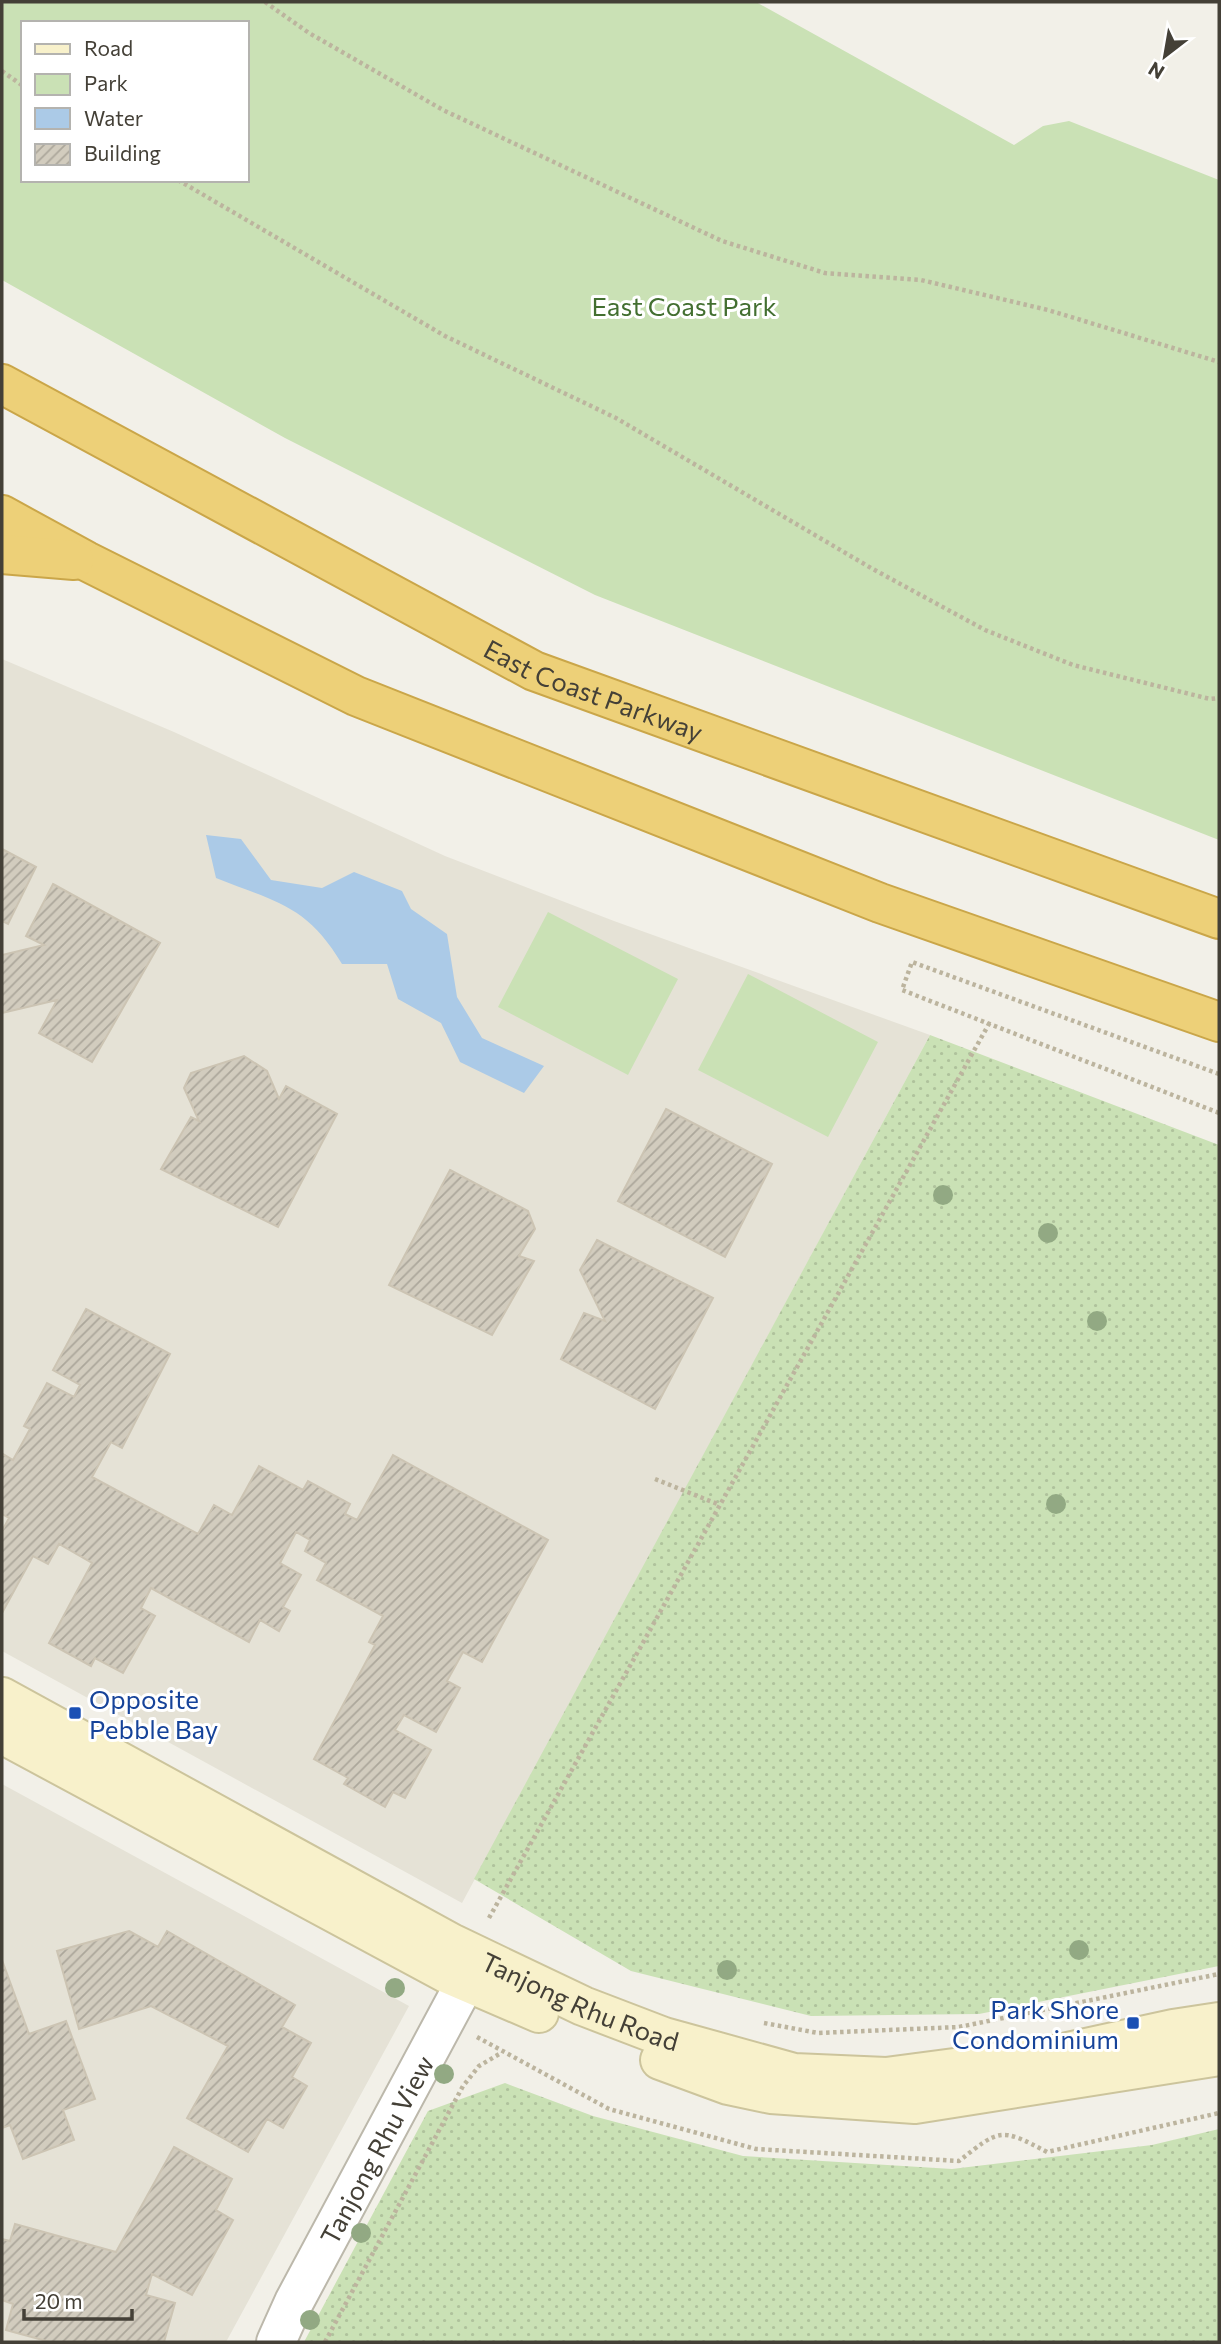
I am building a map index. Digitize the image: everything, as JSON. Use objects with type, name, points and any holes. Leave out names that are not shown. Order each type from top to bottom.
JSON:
[{"type":"highway","name":"East Coast Parkway","points":[[2,384],[534,671],[1219,919]]},
{"type":"highway","points":[[2,515],[86,561],[356,696],[688,830],[880,903],[1219,1022]]},
{"type":"highway","points":[[2,554],[86,561]]},
{"type":"street","name":"Tanjong Rhu Road","points":[[2,1697],[472,1969],[598,2037],[728,2084],[771,2094],[915,2104],[1219,2056]]},
{"type":"street","name":"Tanjong Rhu Road","points":[[2,1734],[472,1969],[583,2006],[664,2037],[794,2073],[886,2077],[1054,2055],[1173,2029],[1219,2022]]},
{"type":"street","name":"Tanjong Rhu View","points":[[276,2342],[294,2302],[472,1969]]},
{"type":"path","points":[[265,2],[309,33],[443,110],[722,241],[825,273],[921,280],[1048,310],[1219,362]]},
{"type":"path","points":[[2,71],[21,85]]},
{"type":"path","points":[[181,182],[445,336],[616,418],[871,568],[985,631],[1073,665],[1210,699],[1219,698]]},
{"type":"path","points":[[1219,1074],[912,962],[902,989],[1219,1113]]},
{"type":"path","points":[[489,1918],[990,1022]]},
{"type":"path","points":[[655,1479],[720,1505]]},
{"type":"path","points":[[480,1913],[501,1925]]},
{"type":"path","points":[[755,2021],[818,2033],[958,2027],[1219,1974]]},
{"type":"path","points":[[325,2342],[463,2086],[479,2066],[501,2053]]},
{"type":"shaded area","points":[[2,659],[174,732],[445,856],[614,921],[930,1035],[462,1903],[2,1651]]},
{"type":"shaded area","points":[[2,1784],[409,2006],[226,2342],[2,2342]]},
{"type":"green space","name":"East Coast Park","points":[[2,2],[756,2],[1014,145],[1043,126],[1069,121],[1219,180],[1219,840],[595,595],[285,438],[2,280]]},
{"type":"green space","points":[[548,912],[678,979],[628,1075],[498,1007]]},
{"type":"green space","points":[[748,974],[878,1042],[828,1137],[698,1070]]},
{"type":"green space","points":[[930,1035],[1219,1145],[1219,1966],[979,2014],[811,2016],[631,1971],[474,1879]]},
{"type":"green space","points":[[505,2083],[593,2116],[743,2156],[952,2169],[1152,2145],[1219,2129],[1219,2342],[304,2342],[428,2111]]},
{"type":"water","points":[[206,835],[241,839],[271,880],[322,888],[354,872],[402,891],[411,909],[447,934],[457,997],[482,1038],[544,1066],[524,1093],[460,1062],[441,1023],[398,999],[387,964],[342,964],[329,944],[303,917],[273,900],[216,878]]},
{"type":"building","points":[[2,849],[36,867],[8,924],[2,921]]},
{"type":"building","points":[[53,884],[160,943],[92,1062],[39,1033],[57,1000],[2,1013],[2,955],[44,945],[26,936]]},
{"type":"building","points":[[244,1056],[267,1071],[279,1099],[286,1086],[337,1114],[278,1227],[161,1169],[191,1117],[199,1121],[184,1088],[191,1073]]},
{"type":"building","points":[[666,1109],[772,1164],[725,1257],[618,1201]]},
{"type":"building","points":[[450,1170],[528,1211],[535,1229],[519,1256],[534,1261],[492,1335],[389,1285]]},
{"type":"building","points":[[597,1240],[713,1298],[655,1409],[561,1359],[584,1313],[605,1321],[580,1270]]},
{"type":"building","points":[[86,1309],[170,1354],[122,1448],[111,1442],[92,1477],[198,1534],[214,1505],[232,1515],[259,1466],[303,1490],[308,1481],[350,1504],[345,1514],[357,1520],[393,1455],[548,1540],[482,1662],[463,1652],[447,1681],[460,1688],[436,1732],[404,1715],[395,1730],[431,1750],[405,1798],[393,1792],[385,1807],[344,1784],[348,1778],[314,1759],[375,1645],[369,1642],[383,1616],[317,1580],[326,1563],[305,1551],[310,1540],[296,1532],[280,1563],[301,1575],[283,1607],[290,1611],[279,1631],[260,1620],[249,1642],[151,1588],[141,1608],[155,1616],[123,1673],[95,1658],[91,1666],[49,1643],[92,1563],[59,1544],[48,1564],[33,1556],[2,1613],[2,1531],[9,1518],[2,1514],[2,1457],[3,1454],[13,1460],[30,1429],[24,1426],[47,1383],[74,1397],[80,1385],[53,1370]]},
{"type":"building","points":[[129,1931],[158,1947],[167,1931],[295,2005],[282,2027],[311,2043],[292,2077],[307,2086],[283,2128],[267,2119],[248,2152],[187,2118],[228,2046],[151,2006],[79,2029],[57,1951]]},
{"type":"building","points":[[2,1960],[29,2034],[66,2021],[95,2099],[63,2110],[74,2140],[23,2159],[10,2125],[2,2128]]},
{"type":"building","points":[[174,2147],[232,2179],[216,2210],[233,2220],[192,2295],[152,2274],[146,2295],[175,2303],[164,2342],[50,2342],[6,2330],[13,2304],[2,2300],[2,2239],[10,2241],[15,2224],[116,2252]]},
{"type":"place","name":"Opposite Pebble Bay","points":[[75,1713]]},
{"type":"place","name":"Park Shore Condominium","points":[[1133,2023]]}]
